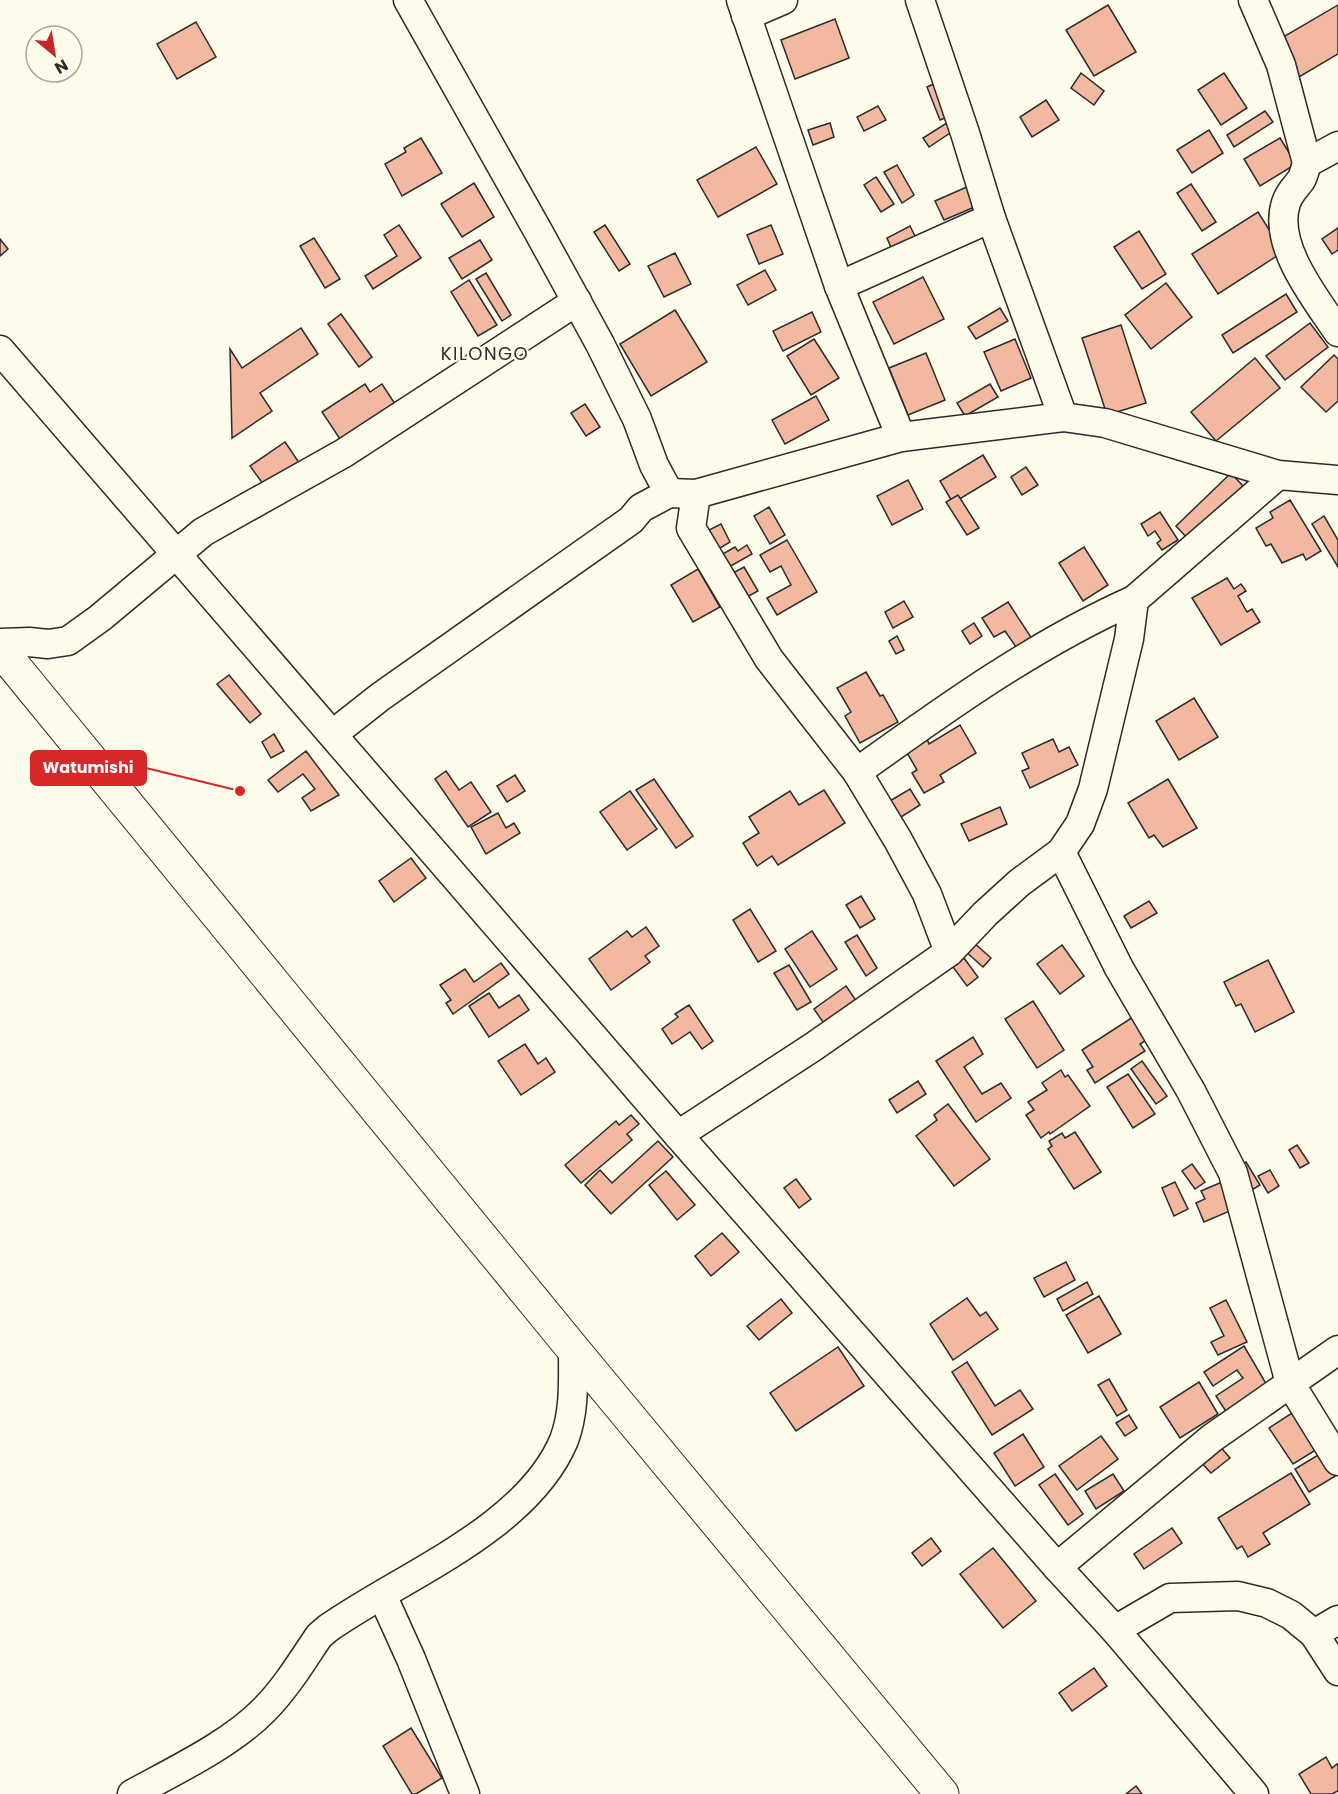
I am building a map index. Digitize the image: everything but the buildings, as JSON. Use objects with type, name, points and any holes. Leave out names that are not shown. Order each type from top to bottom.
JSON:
[{"type":"highway","points":[[0,649],[573,1349],[942,1794]]},
{"type":"street","points":[[408,0],[577,301],[637,419],[654,465],[682,494],[692,528],[769,659],[857,772],[927,894],[949,952]]},
{"type":"street","points":[[783,0],[744,8],[839,286],[901,437]]},
{"type":"street","points":[[920,0],[991,218],[1063,417]]},
{"type":"street","points":[[1253,0],[1281,65],[1307,163],[1302,179],[1290,192],[1285,206],[1289,255],[1338,332]]},
{"type":"street","points":[[1307,163],[1338,146]]},
{"type":"street","points":[[839,286],[991,218]]},
{"type":"street","points":[[0,642],[29,642],[48,645],[68,641],[100,618],[203,532],[354,447],[577,301]]},
{"type":"street","points":[[0,350],[678,1135],[1115,1630],[1254,1794]]},
{"type":"street","points":[[333,734],[380,698],[631,520],[640,508],[682,494],[901,437],[1063,417],[1106,423],[1278,475],[1338,480]]},
{"type":"street","points":[[857,772],[940,713],[1021,662],[1093,618],[1134,600],[1278,475]]},
{"type":"street","points":[[678,1135],[813,1047],[949,952],[1019,883],[1061,852],[1080,824],[1093,789],[1129,639],[1134,600]]},
{"type":"street","points":[[1061,852],[1119,968],[1191,1091],[1233,1173],[1290,1383],[1338,1461]]},
{"type":"street","points":[[132,1794],[163,1785],[250,1722],[279,1694],[319,1636],[338,1621],[457,1550],[517,1505],[543,1478],[565,1437],[573,1399],[573,1349]]},
{"type":"street","points":[[1057,1567],[1212,1438],[1338,1350]]},
{"type":"street","points":[[381,1595],[411,1659],[465,1794]]},
{"type":"street","points":[[1115,1630],[1170,1598],[1238,1596],[1267,1603],[1326,1627],[1338,1671]]},
{"type":"place","name":"Watumishi","points":[[240,791]]},
{"type":"district","name":"KILONGO","points":[[485,354]]}]
